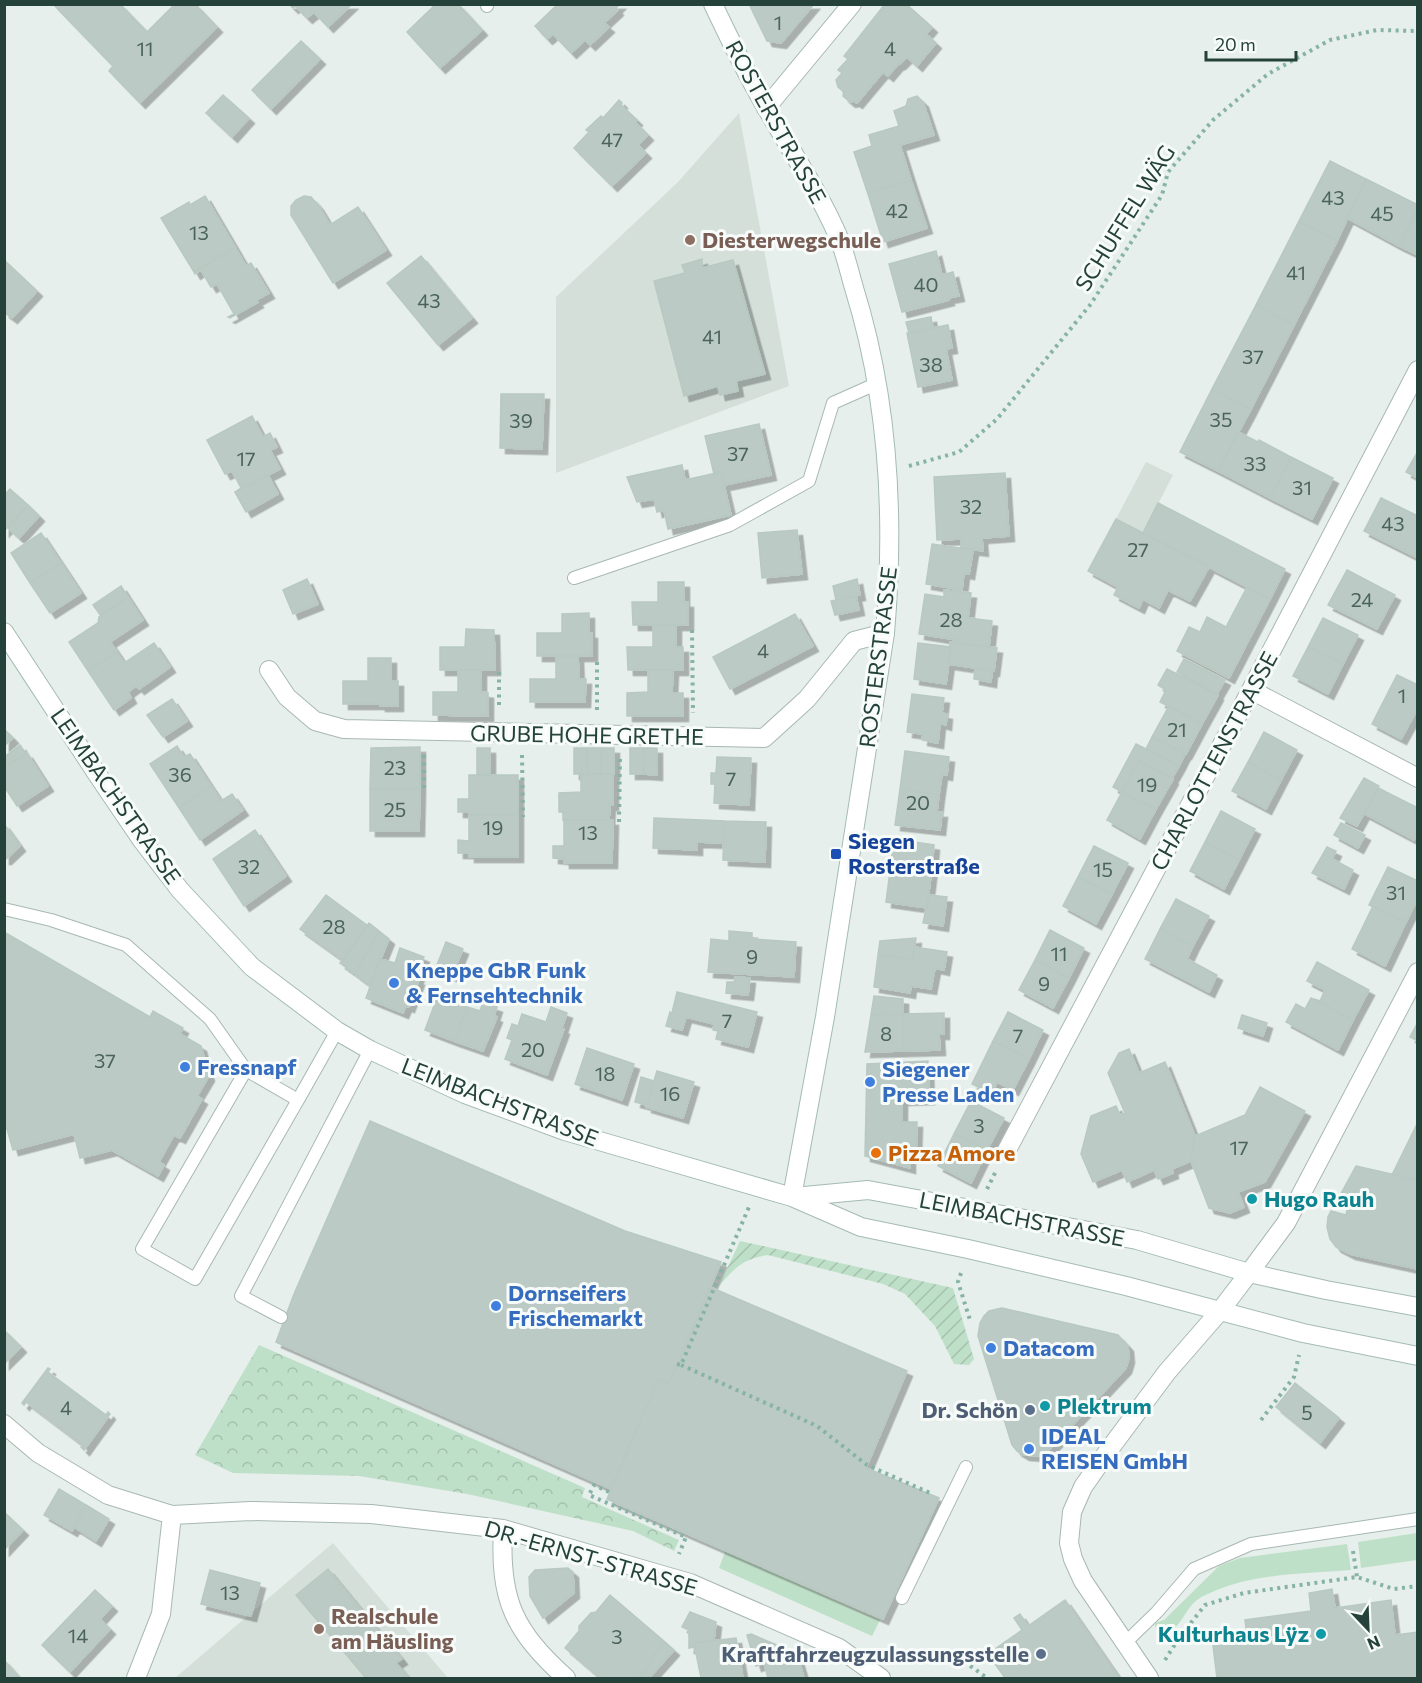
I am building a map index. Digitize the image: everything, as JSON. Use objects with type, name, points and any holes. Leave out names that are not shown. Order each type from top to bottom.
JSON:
[{"type":"street","name":"ROSTERSTRASSE","points":[[713,4],[766,108],[805,174],[838,237],[864,318],[878,384],[889,471],[890,576],[885,633],[825,1017],[792,1197]]},
{"type":"street","points":[[766,108],[852,4]]},
{"type":"street","name":"CHARLOTTENSTRASSE","points":[[1007,1150],[1418,370]]},
{"type":"street","name":"LEIMBACHSTRASSE","points":[[4,632],[141,839],[180,890],[252,967],[337,1031],[370,1050],[465,1094],[565,1131],[792,1197],[861,1227],[1044,1267],[1303,1333],[1418,1356]]},
{"type":"street","name":"GRUBE HOHE GRETHE","points":[[269,670],[287,697],[315,721],[344,729],[764,738],[807,699],[854,641],[885,633]]},
{"type":"street","points":[[1251,690],[1418,778]]},
{"type":"street","points":[[1155,1673],[1125,1643],[1083,1581],[1069,1543],[1072,1512],[1083,1487],[1108,1451],[1167,1372],[1220,1311],[1286,1223],[1418,972]]},
{"type":"street","name":"LEIMBACHSTRASSE","points":[[792,1197],[868,1190],[1137,1240],[1249,1273],[1418,1307]]},
{"type":"street","name":"DR.-ERNST-STRASSE","points":[[4,1425],[38,1453],[108,1495],[172,1515],[251,1511],[372,1514],[503,1529],[690,1584],[838,1648],[881,1678]]},
{"type":"street","points":[[136,1678],[161,1614],[172,1515]]},
{"type":"street","points":[[503,1529],[501,1559],[507,1596],[521,1629],[542,1656],[566,1678]]},
{"type":"lane","points":[[574,578],[730,525],[809,481],[833,403],[878,384]]},
{"type":"lane","points":[[4,909],[51,920],[126,945],[210,1019],[246,1070],[298,1100]]},
{"type":"lane","points":[[246,1070],[142,1249],[195,1279],[337,1031]]},
{"type":"lane","points":[[281,1317],[242,1296],[370,1050]]},
{"type":"lane","points":[[902,1598],[966,1467]]},
{"type":"lane","points":[[1125,1643],[1157,1612],[1194,1569],[1251,1544],[1418,1519]]},
{"type":"path","name":"SCHUFFEL WÄG","points":[[889,471],[959,452],[997,419],[1090,305],[1162,195],[1168,172],[1213,120],[1268,74],[1330,40],[1377,30],[1418,31]]},
{"type":"path","points":[[693,630],[694,738]]},
{"type":"path","points":[[597,662],[597,734]]},
{"type":"path","points":[[499,672],[499,733]]},
{"type":"path","points":[[424,730],[424,790]]},
{"type":"path","points":[[522,733],[523,817]]},
{"type":"path","points":[[619,822],[621,735]]},
{"type":"path","points":[[977,1210],[1007,1150]]},
{"type":"path","points":[[757,1187],[679,1364],[817,1426],[867,1465],[909,1484]]},
{"type":"path","points":[[958,1282],[970,1320]]},
{"type":"path","points":[[1261,1420],[1294,1377],[1303,1333]]},
{"type":"path","points":[[609,1492],[594,1485],[590,1495],[686,1537],[680,1551]]},
{"type":"path","points":[[1155,1673],[1205,1605],[1234,1596],[1357,1576],[1394,1589],[1418,1586]]},
{"type":"path","points":[[958,1657],[987,1678]]},
{"type":"shaded area","name":"Diesterwegschule","points":[[739,113],[789,386],[556,473],[556,297],[678,182]]},
{"type":"shaded area","points":[[1146,462],[1173,475],[1143,533],[1116,519]]},
{"type":"shaded area","name":"Realschule am Häusling","points":[[333,1543],[448,1678],[175,1678]]},
{"type":"green space","points":[[740,1241],[953,1288],[974,1359],[969,1365],[954,1364],[935,1326],[905,1294],[883,1284],[768,1255],[740,1265],[719,1286]]},
{"type":"green space","points":[[259,1345],[585,1488],[582,1497],[679,1540],[674,1551],[633,1531],[467,1494],[359,1476],[233,1473],[195,1455]]},
{"type":"green space","points":[[1417,1533],[1417,1560],[1361,1568],[1358,1542]]},
{"type":"green space","points":[[1347,1544],[1351,1570],[1261,1578],[1226,1586],[1197,1600],[1174,1629],[1158,1633],[1155,1623],[1164,1620],[1219,1566],[1240,1558]]},
{"type":"green space","points":[[725,1552],[880,1620],[872,1636],[719,1568]]},
{"type":"building","points":[[53,4],[120,4],[147,32],[175,4],[195,4],[217,27],[140,103],[109,71],[113,66]]},
{"type":"building","points":[[289,4],[316,4],[311,9],[314,12],[307,18],[295,6],[293,8]]},
{"type":"building","points":[[316,4],[352,4],[328,27],[311,9]]},
{"type":"building","points":[[436,4],[458,4],[482,30],[440,68],[407,32]]},
{"type":"building","points":[[558,4],[620,4],[616,8],[618,10],[604,23],[609,27],[590,45],[585,40],[571,53],[553,34],[547,39],[535,26]]},
{"type":"building","points":[[749,4],[814,4],[781,43],[767,41]]},
{"type":"building","points":[[885,4],[906,4],[932,27],[926,34],[936,43],[917,66],[907,57],[888,76],[883,72],[857,103],[850,102],[838,87],[836,80],[842,73],[838,70],[848,59],[844,56]]},
{"type":"building","points":[[301,41],[320,59],[271,109],[252,90]]},
{"type":"building","points":[[223,95],[249,118],[232,137],[206,113]]},
{"type":"building","points":[[917,96],[923,102],[934,135],[900,145],[911,180],[868,194],[854,152],[872,146],[869,135],[899,126],[894,111],[906,106],[908,99]]},
{"type":"building","points":[[619,100],[648,135],[638,145],[646,153],[612,186],[574,148],[589,132],[586,130],[601,116],[603,118]]},
{"type":"building","points":[[1330,161],[1366,179],[1337,241],[1299,221]]},
{"type":"building","points":[[1366,179],[1418,205],[1399,246],[1347,218]]},
{"type":"building","points":[[911,180],[927,228],[883,242],[868,194]]},
{"type":"building","points":[[205,196],[235,247],[194,272],[161,218]]},
{"type":"building","points":[[304,196],[311,197],[330,225],[358,207],[386,250],[333,283],[291,215],[291,206]]},
{"type":"building","points":[[1418,209],[1418,255],[1399,246]]},
{"type":"building","points":[[1299,221],[1337,241],[1294,325],[1256,305]]},
{"type":"building","points":[[235,247],[246,266],[251,263],[269,293],[230,318],[228,317],[234,314],[217,284],[211,287],[201,270],[195,274],[194,272]]},
{"type":"building","points":[[936,251],[942,275],[953,272],[959,296],[902,312],[889,264]]},
{"type":"building","points":[[421,256],[472,318],[438,345],[387,283]]},
{"type":"building","points":[[702,259],[702,268],[733,260],[765,374],[736,381],[738,391],[720,395],[718,386],[684,396],[654,281],[685,273],[682,265]]},
{"type":"building","points":[[4,260],[37,291],[12,318],[4,312]]},
{"type":"building","points":[[1256,305],[1294,325],[1251,409],[1212,389]]},
{"type":"building","points":[[931,317],[933,328],[909,333],[906,322]]},
{"type":"building","points":[[948,325],[952,348],[946,349],[952,380],[918,387],[907,333]]},
{"type":"building","points":[[1212,389],[1251,409],[1218,471],[1180,452]]},
{"type":"building","points":[[501,394],[544,394],[542,449],[500,448]]},
{"type":"building","points":[[252,416],[263,437],[270,433],[277,447],[270,450],[280,469],[235,492],[241,488],[232,471],[225,474],[207,440]]},
{"type":"building","points":[[759,424],[771,475],[724,485],[721,472],[714,474],[705,436]]},
{"type":"building","points":[[1238,432],[1291,457],[1270,498],[1218,471]]},
{"type":"building","points":[[1418,451],[1418,478],[1406,472]]},
{"type":"building","points":[[1291,457],[1333,478],[1312,519],[1270,498]]},
{"type":"building","points":[[682,465],[685,480],[721,472],[731,515],[668,529],[664,510],[657,512],[654,499],[637,502],[627,477]]},
{"type":"building","points":[[1005,473],[1009,536],[982,538],[983,551],[961,548],[961,539],[937,540],[934,477]]},
{"type":"building","points":[[268,475],[278,494],[246,512],[235,492]]},
{"type":"building","points":[[10,489],[28,505],[4,531],[4,492]]},
{"type":"building","points":[[1381,498],[1418,516],[1418,558],[1364,531]]},
{"type":"building","points":[[1158,503],[1285,569],[1270,599],[1143,533]]},
{"type":"building","points":[[28,505],[39,516],[19,538],[8,528]]},
{"type":"building","points":[[1116,519],[1209,567],[1190,601],[1168,590],[1159,608],[1143,599],[1139,608],[1114,595],[1118,587],[1088,571]]},
{"type":"building","points":[[797,530],[802,574],[762,578],[758,533]]},
{"type":"building","points":[[41,533],[61,563],[30,583],[11,553]]},
{"type":"building","points":[[932,544],[973,550],[969,574],[964,573],[962,590],[926,584]]},
{"type":"building","points":[[61,563],[81,593],[50,613],[30,583]]},
{"type":"building","points":[[1347,570],[1395,595],[1377,629],[1328,605]]},
{"type":"building","points":[[307,579],[318,604],[293,614],[283,590]]},
{"type":"building","points":[[857,579],[860,595],[836,600],[833,586]]},
{"type":"building","points":[[658,582],[684,582],[684,602],[688,602],[688,625],[633,625],[632,602],[658,602]]},
{"type":"building","points":[[121,586],[128,597],[101,616],[93,605]]},
{"type":"building","points":[[1247,587],[1270,599],[1229,678],[1177,651],[1189,627],[1200,632],[1207,617],[1226,627]]},
{"type":"building","points":[[944,590],[971,593],[968,618],[992,621],[989,647],[957,643],[957,640],[919,634],[925,594],[944,597]]},
{"type":"building","points":[[856,596],[859,610],[835,615],[831,601]]},
{"type":"building","points":[[128,597],[143,620],[110,642],[117,652],[88,671],[69,642],[98,623],[99,617]]},
{"type":"building","points":[[589,613],[592,656],[537,656],[537,633],[562,633],[562,614]]},
{"type":"building","points":[[795,614],[813,646],[730,689],[713,657]]},
{"type":"building","points":[[1323,618],[1358,635],[1343,664],[1308,647]]},
{"type":"building","points":[[653,625],[676,625],[676,647],[683,647],[683,670],[628,670],[627,647],[653,647]]},
{"type":"building","points":[[466,629],[494,630],[495,670],[440,670],[440,647],[465,647]]},
{"type":"building","points":[[950,642],[997,648],[994,671],[949,664]]},
{"type":"building","points":[[154,643],[170,667],[139,689],[136,686],[128,692],[131,698],[114,710],[88,671],[117,652],[124,663]]},
{"type":"building","points":[[918,643],[951,647],[946,684],[914,679]]},
{"type":"building","points":[[1308,647],[1343,664],[1328,694],[1293,676]]},
{"type":"building","points":[[556,656],[578,656],[579,679],[586,679],[585,702],[530,702],[530,679],[556,679]]},
{"type":"building","points":[[368,658],[391,658],[391,681],[398,681],[398,706],[343,704],[343,681],[368,681]]},
{"type":"building","points":[[1184,659],[1225,680],[1217,694],[1177,672]]},
{"type":"building","points":[[975,668],[992,671],[991,682],[974,679]]},
{"type":"building","points":[[1167,669],[1218,695],[1202,724],[1160,702],[1166,690],[1158,685]]},
{"type":"building","points":[[458,670],[481,670],[481,692],[488,693],[488,716],[433,715],[433,692],[458,692]]},
{"type":"building","points":[[648,670],[673,670],[672,693],[683,693],[683,716],[627,716],[627,693],[648,692]]},
{"type":"building","points":[[1397,675],[1418,685],[1418,708],[1401,739],[1372,724]]},
{"type":"building","points":[[912,694],[944,698],[942,713],[947,714],[946,725],[940,723],[938,743],[922,740],[923,734],[907,732]]},
{"type":"building","points":[[172,699],[187,721],[163,737],[147,715]]},
{"type":"building","points":[[1169,706],[1202,724],[1186,754],[1152,737]]},
{"type":"building","points":[[4,729],[13,738],[4,746]]},
{"type":"building","points":[[1264,732],[1297,750],[1281,780],[1248,762]]},
{"type":"building","points":[[1152,737],[1185,754],[1179,766],[1146,749]]},
{"type":"building","points":[[1136,744],[1179,766],[1172,778],[1139,761],[1122,792],[1113,787]]},
{"type":"building","points":[[20,745],[26,754],[4,768],[4,757]]},
{"type":"building","points":[[177,746],[184,757],[190,754],[211,786],[179,808],[150,764]]},
{"type":"building","points":[[420,747],[420,789],[370,789],[371,748]]},
{"type":"building","points":[[477,748],[490,748],[490,774],[477,774]]},
{"type":"building","points":[[574,748],[587,748],[587,774],[574,774]]},
{"type":"building","points":[[587,748],[601,748],[601,774],[587,774]]},
{"type":"building","points":[[601,748],[614,748],[614,774],[601,774]]},
{"type":"building","points":[[630,748],[644,748],[644,774],[630,774]]},
{"type":"building","points":[[644,748],[657,748],[657,775],[644,774]]},
{"type":"building","points":[[905,751],[949,757],[947,775],[942,774],[939,795],[900,789]]},
{"type":"building","points":[[27,753],[48,786],[17,806],[4,786],[4,768]]},
{"type":"building","points":[[717,757],[751,758],[749,805],[714,803],[715,784],[711,784],[711,773],[716,773]]},
{"type":"building","points":[[1139,761],[1173,779],[1156,809],[1122,792]]},
{"type":"building","points":[[1248,762],[1281,780],[1266,809],[1232,791]]},
{"type":"building","points":[[613,774],[613,805],[610,805],[609,820],[563,820],[563,812],[559,812],[559,793],[581,792],[581,775]]},
{"type":"building","points":[[469,775],[518,775],[518,815],[469,815],[469,812],[458,812],[458,799],[469,799]]},
{"type":"building","points":[[1364,778],[1379,786],[1357,826],[1340,818]]},
{"type":"building","points":[[211,786],[221,801],[232,794],[243,810],[200,840],[179,808]]},
{"type":"building","points":[[1378,788],[1418,808],[1418,833],[1414,840],[1365,814]]},
{"type":"building","points":[[370,789],[420,789],[419,831],[370,831]]},
{"type":"building","points":[[900,789],[939,795],[937,812],[942,812],[940,830],[895,825]]},
{"type":"building","points":[[1122,792],[1156,809],[1140,839],[1107,820]]},
{"type":"building","points":[[1221,811],[1255,829],[1239,860],[1205,842]]},
{"type":"building","points":[[469,815],[518,815],[518,857],[469,857],[469,853],[458,853],[458,840],[469,841]]},
{"type":"building","points":[[654,818],[724,821],[723,843],[697,842],[697,850],[653,848]]},
{"type":"building","points":[[564,820],[613,820],[612,863],[564,863],[564,859],[553,858],[553,846],[564,846]]},
{"type":"building","points":[[724,821],[766,822],[765,862],[723,860]]},
{"type":"building","points":[[1341,823],[1365,835],[1358,848],[1334,835]]},
{"type":"building","points":[[4,824],[20,846],[6,859],[4,859]]},
{"type":"building","points":[[255,830],[286,876],[244,906],[213,859]]},
{"type":"building","points":[[894,839],[934,845],[932,867],[891,863]]},
{"type":"building","points":[[1205,842],[1239,860],[1224,889],[1190,871]]},
{"type":"building","points":[[1094,846],[1128,863],[1112,894],[1078,877]]},
{"type":"building","points":[[1327,847],[1336,851],[1332,859],[1323,854]]},
{"type":"building","points":[[1323,854],[1353,870],[1344,889],[1312,873]]},
{"type":"building","points":[[891,863],[932,867],[927,908],[886,902]]},
{"type":"building","points":[[1388,867],[1418,881],[1418,904],[1415,904],[1406,922],[1369,905]]},
{"type":"building","points":[[1078,877],[1112,894],[1096,924],[1063,906]]},
{"type":"building","points":[[326,895],[368,926],[343,960],[300,929]]},
{"type":"building","points":[[929,895],[947,897],[943,926],[923,923]]},
{"type":"building","points":[[1176,899],[1209,916],[1193,946],[1160,929]]},
{"type":"building","points":[[1373,906],[1406,922],[1385,966],[1352,949]]},
{"type":"building","points":[[369,923],[379,931],[355,974],[340,963]]},
{"type":"building","points":[[1160,929],[1193,946],[1187,959],[1217,975],[1209,992],[1145,959]]},
{"type":"building","points":[[1050,930],[1084,948],[1069,978],[1035,960]]},
{"type":"building","points":[[379,931],[389,939],[370,985],[355,974]]},
{"type":"building","points":[[729,931],[752,933],[752,939],[796,942],[794,977],[708,972],[711,939],[729,941]]},
{"type":"building","points":[[4,932],[150,1017],[153,1011],[183,1028],[180,1034],[201,1046],[209,1076],[197,1096],[202,1099],[180,1138],[174,1135],[159,1162],[164,1165],[158,1176],[112,1150],[80,1158],[74,1134],[13,1150],[4,1119]]},
{"type":"building","points":[[916,938],[913,959],[878,955],[880,941]]},
{"type":"building","points":[[446,942],[463,949],[452,976],[435,970]]},
{"type":"building","points":[[914,947],[947,952],[944,970],[935,968],[931,989],[911,986],[910,993],[874,987],[878,955],[913,959]]},
{"type":"building","name":"Kneppe GbR Funk & Fernsehtechnik","points":[[400,948],[424,957],[418,972],[420,972],[417,980],[419,980],[409,1007],[406,1006],[403,1013],[366,998],[380,959],[395,963]]},
{"type":"building","points":[[1035,960],[1069,978],[1053,1008],[1019,990]]},
{"type":"building","points":[[1317,962],[1369,990],[1353,1020],[1314,999],[1320,1001],[1325,990],[1307,981]]},
{"type":"building","points":[[735,977],[750,978],[748,995],[726,993],[727,982],[734,982]]},
{"type":"building","points":[[677,992],[757,1012],[748,1047],[716,1039],[718,1031],[713,1030],[714,1024],[686,1017],[682,1030],[666,1026]]},
{"type":"building","points":[[438,995],[467,1007],[454,1041],[425,1030]]},
{"type":"building","points":[[874,996],[903,999],[903,1014],[871,1015]]},
{"type":"building","points":[[1311,998],[1353,1020],[1338,1050],[1286,1022],[1296,1004],[1305,1009]]},
{"type":"building","points":[[483,1002],[497,1007],[494,1016],[497,1017],[483,1051],[454,1041],[467,1007],[480,1011]]},
{"type":"building","points":[[551,1007],[567,1013],[562,1028],[564,1029],[547,1075],[505,1059],[512,1040],[507,1038],[512,1024],[518,1026],[522,1014],[546,1022]]},
{"type":"building","points":[[1008,1012],[1043,1030],[1029,1059],[993,1041]]},
{"type":"building","points":[[944,1013],[944,1034],[939,1034],[940,1050],[904,1051],[903,1014]]},
{"type":"building","points":[[903,1014],[904,1051],[865,1052],[871,1015]]},
{"type":"building","points":[[1242,1015],[1267,1023],[1263,1036],[1238,1028]]},
{"type":"building","points":[[1418,1022],[1418,1041],[1410,1037]]},
{"type":"building","points":[[993,1041],[1029,1059],[1013,1090],[997,1082],[992,1094],[972,1084]]},
{"type":"building","points":[[587,1048],[634,1064],[622,1100],[575,1084]]},
{"type":"building","points":[[1129,1049],[1139,1073],[1165,1062],[1195,1136],[1191,1161],[1172,1169],[1173,1173],[1158,1179],[1154,1170],[1127,1182],[1122,1170],[1093,1182],[1081,1154],[1089,1123],[1091,1116],[1116,1106],[1120,1115],[1125,1113],[1108,1073],[1119,1053]]},
{"type":"building","points":[[928,1061],[929,1099],[902,1100],[902,1122],[917,1122],[916,1156],[910,1155],[910,1168],[865,1156],[867,1064]]},
{"type":"building","points":[[657,1071],[694,1082],[683,1118],[646,1107]]},
{"type":"building","points":[[641,1077],[654,1081],[647,1105],[635,1102]]},
{"type":"building","points":[[1260,1087],[1305,1111],[1265,1182],[1238,1192],[1244,1207],[1230,1213],[1209,1208],[1191,1161],[1195,1136],[1245,1115]]},
{"type":"building","points":[[971,1101],[1004,1118],[987,1150],[954,1134]]},
{"type":"building","name":"Dornseifers Frischemarkt","points":[[370,1121],[625,1231],[721,1262],[669,1383],[658,1380],[611,1489],[276,1342],[294,1294]]},
{"type":"building","points":[[1418,1122],[1418,1180],[1392,1175]]},
{"type":"building","points":[[954,1134],[987,1150],[971,1183],[938,1166]]},
{"type":"building","points":[[1356,1166],[1418,1180],[1418,1269],[1350,1254],[1336,1247],[1330,1239],[1327,1227],[1328,1217],[1331,1211],[1346,1215],[1349,1201],[1338,1199]]},
{"type":"building","points":[[710,1287],[907,1371],[866,1468],[939,1498],[883,1619],[607,1499],[658,1380],[669,1383]]},
{"type":"building","name":"Plektrum","points":[[1002,1308],[1118,1335],[1128,1346],[1129,1358],[1126,1368],[1047,1452],[1040,1456],[1024,1455],[1012,1445],[978,1336],[980,1323],[984,1316],[989,1311]]},
{"type":"building","points":[[4,1330],[21,1347],[4,1364]]},
{"type":"building","points":[[48,1368],[50,1369],[48,1372],[106,1415],[108,1412],[110,1414],[84,1450],[81,1447],[83,1445],[26,1402],[24,1405],[22,1403]]},
{"type":"building","points":[[1295,1383],[1339,1418],[1320,1443],[1276,1407]]},
{"type":"building","points":[[59,1489],[86,1505],[72,1531],[44,1515]]},
{"type":"building","points":[[86,1505],[109,1519],[96,1541],[74,1527]]},
{"type":"building","points":[[4,1512],[23,1530],[4,1550]]},
{"type":"building","points":[[568,1568],[573,1572],[574,1593],[543,1618],[530,1596],[529,1577],[535,1570]]},
{"type":"building","points":[[328,1569],[402,1659],[396,1663],[409,1678],[366,1678],[296,1595]]},
{"type":"building","points":[[210,1570],[260,1583],[251,1616],[201,1604]]},
{"type":"building","name":"Kulturhaus Lÿz","points":[[1332,1589],[1335,1608],[1391,1600],[1395,1635],[1418,1632],[1418,1678],[1217,1678],[1213,1646],[1248,1642],[1245,1620],[1311,1611],[1309,1593]]},
{"type":"building","points":[[95,1590],[112,1606],[100,1619],[110,1629],[70,1672],[42,1645]]},
{"type":"building","points":[[610,1595],[665,1642],[639,1678],[600,1678],[565,1648],[579,1631],[579,1626],[591,1613],[596,1612]]},
{"type":"building","points":[[1065,1600],[1119,1678],[1005,1678],[988,1654],[1022,1630],[1014,1618],[1020,1614],[1028,1626]]},
{"type":"building","points":[[690,1612],[716,1622],[714,1640],[694,1643],[695,1647],[689,1648],[689,1630],[682,1627]]},
{"type":"building","points":[[751,1634],[777,1645],[780,1658],[756,1666],[747,1635]]},
{"type":"building","points":[[736,1638],[743,1678],[701,1678],[694,1643]]},
{"type":"building","points":[[665,1642],[674,1650],[649,1678],[639,1678]]},
{"type":"building","points":[[797,1654],[804,1678],[768,1678],[764,1663]]},
{"type":"building","points":[[4,1660],[20,1678],[4,1678]]},
{"type":"place","name":"Diesterwegschule","points":[[690,240]]},
{"type":"place","name":"Siegen Rosterstraße","points":[[836,854]]},
{"type":"place","name":"Kneppe GbR Funk & Fernsehtechnik","points":[[394,983]]},
{"type":"place","name":"Fressnapf","points":[[185,1067]]},
{"type":"place","name":"Siegener Presse Laden","points":[[870,1082]]},
{"type":"place","name":"Pizza Amore","points":[[876,1153]]},
{"type":"place","name":"Hugo Rauh","points":[[1252,1199]]},
{"type":"place","name":"Dornseifers Frischemarkt","points":[[496,1306]]},
{"type":"place","name":"Datacom","points":[[991,1348]]},
{"type":"place","name":"Plektrum","points":[[1045,1406]]},
{"type":"place","name":"Dr. Schön","points":[[1030,1410]]},
{"type":"place","name":"IDEAL REISEN GmbH","points":[[1029,1449]]},
{"type":"place","name":"Realschule am Häusling","points":[[319,1629]]},
{"type":"place","name":"Kulturhaus Lÿz","points":[[1321,1634]]},
{"type":"place","name":"Kraftfahrzeugzulassungsstelle","points":[[1041,1654]]}]
